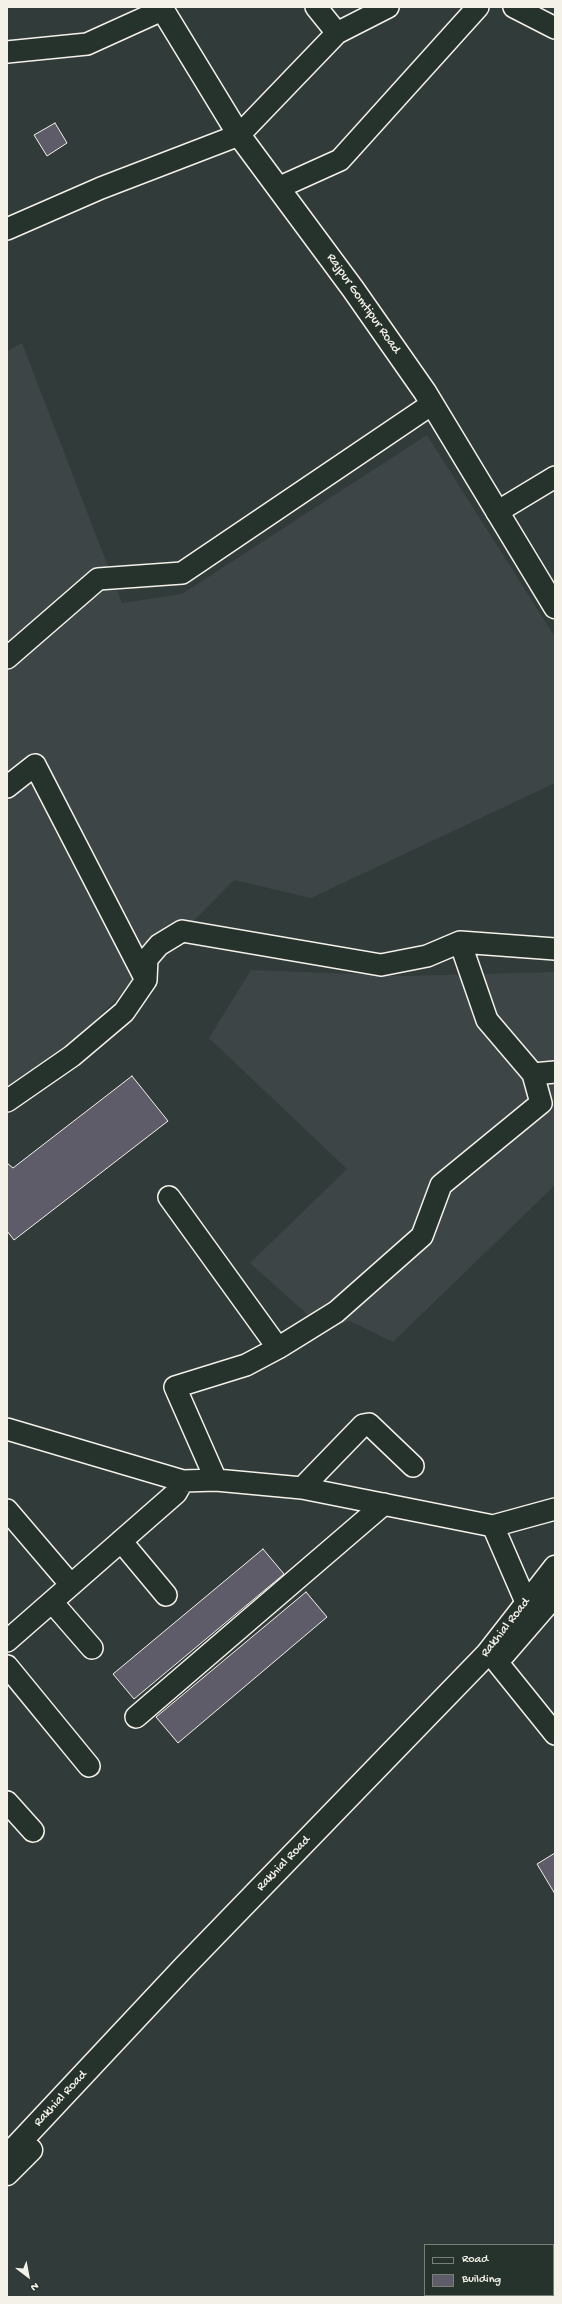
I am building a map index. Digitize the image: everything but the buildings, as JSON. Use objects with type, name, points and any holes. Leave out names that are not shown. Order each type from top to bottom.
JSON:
[{"type":"main road","name":"Rajpur Gomtipur Road","points":[[162,8],[239,135],[353,289],[432,404],[555,607]]},
{"type":"main road","name":"Rakhial Road","points":[[7,2156],[196,1955],[487,1654],[526,1602],[555,1567]]},
{"type":"main road","name":"Rakhial Road","points":[[7,2174],[194,1975],[497,1662],[555,1594]]},
{"type":"street","points":[[316,7],[337,34]]},
{"type":"street","points":[[7,230],[102,188],[239,135],[337,34],[388,7]]},
{"type":"street","points":[[278,188],[340,160],[478,7]]},
{"type":"street","points":[[514,7],[555,28]]},
{"type":"street","points":[[7,52],[87,44],[162,8]]},
{"type":"street","points":[[7,658],[98,579],[182,573],[432,404]]},
{"type":"street","points":[[497,512],[555,477]]},
{"type":"street","points":[[7,787],[35,765],[146,980]]},
{"type":"street","points":[[7,1101],[72,1056],[124,1012],[146,980],[147,959],[159,945],[182,932],[381,965],[427,956],[460,942],[555,950]]},
{"type":"street","points":[[216,1480],[176,1387],[246,1365],[278,1348],[336,1312],[422,1236],[442,1185],[540,1103],[533,1074],[487,1020],[460,942]]},
{"type":"street","points":[[533,1074],[555,1072]]},
{"type":"street","points":[[169,1197],[278,1348]]},
{"type":"street","points":[[302,1488],[363,1425],[369,1424],[413,1466]]},
{"type":"street","points":[[7,1429],[183,1481],[216,1480],[302,1488],[493,1526],[555,1509]]},
{"type":"street","points":[[7,1641],[176,1493],[183,1481]]},
{"type":"street","points":[[136,1717],[384,1504]]},
{"type":"street","points":[[7,1510],[71,1585]]},
{"type":"street","points":[[493,1526],[526,1602]]},
{"type":"street","points":[[121,1541],[166,1595]]},
{"type":"street","points":[[52,1602],[92,1648]]},
{"type":"street","points":[[497,1662],[555,1734]]},
{"type":"street","points":[[7,1666],[89,1766]]},
{"type":"street","points":[[7,1802],[33,1831]]},
{"type":"shaded area","points":[[22,343],[122,603],[182,594],[427,435],[555,637],[555,783],[311,898],[234,880],[7,1109],[7,351]]},
{"type":"shaded area","points":[[251,970],[404,976],[555,972],[555,1185],[393,1342],[350,1321],[325,1330],[250,1263],[347,1169],[209,1038]]}]
